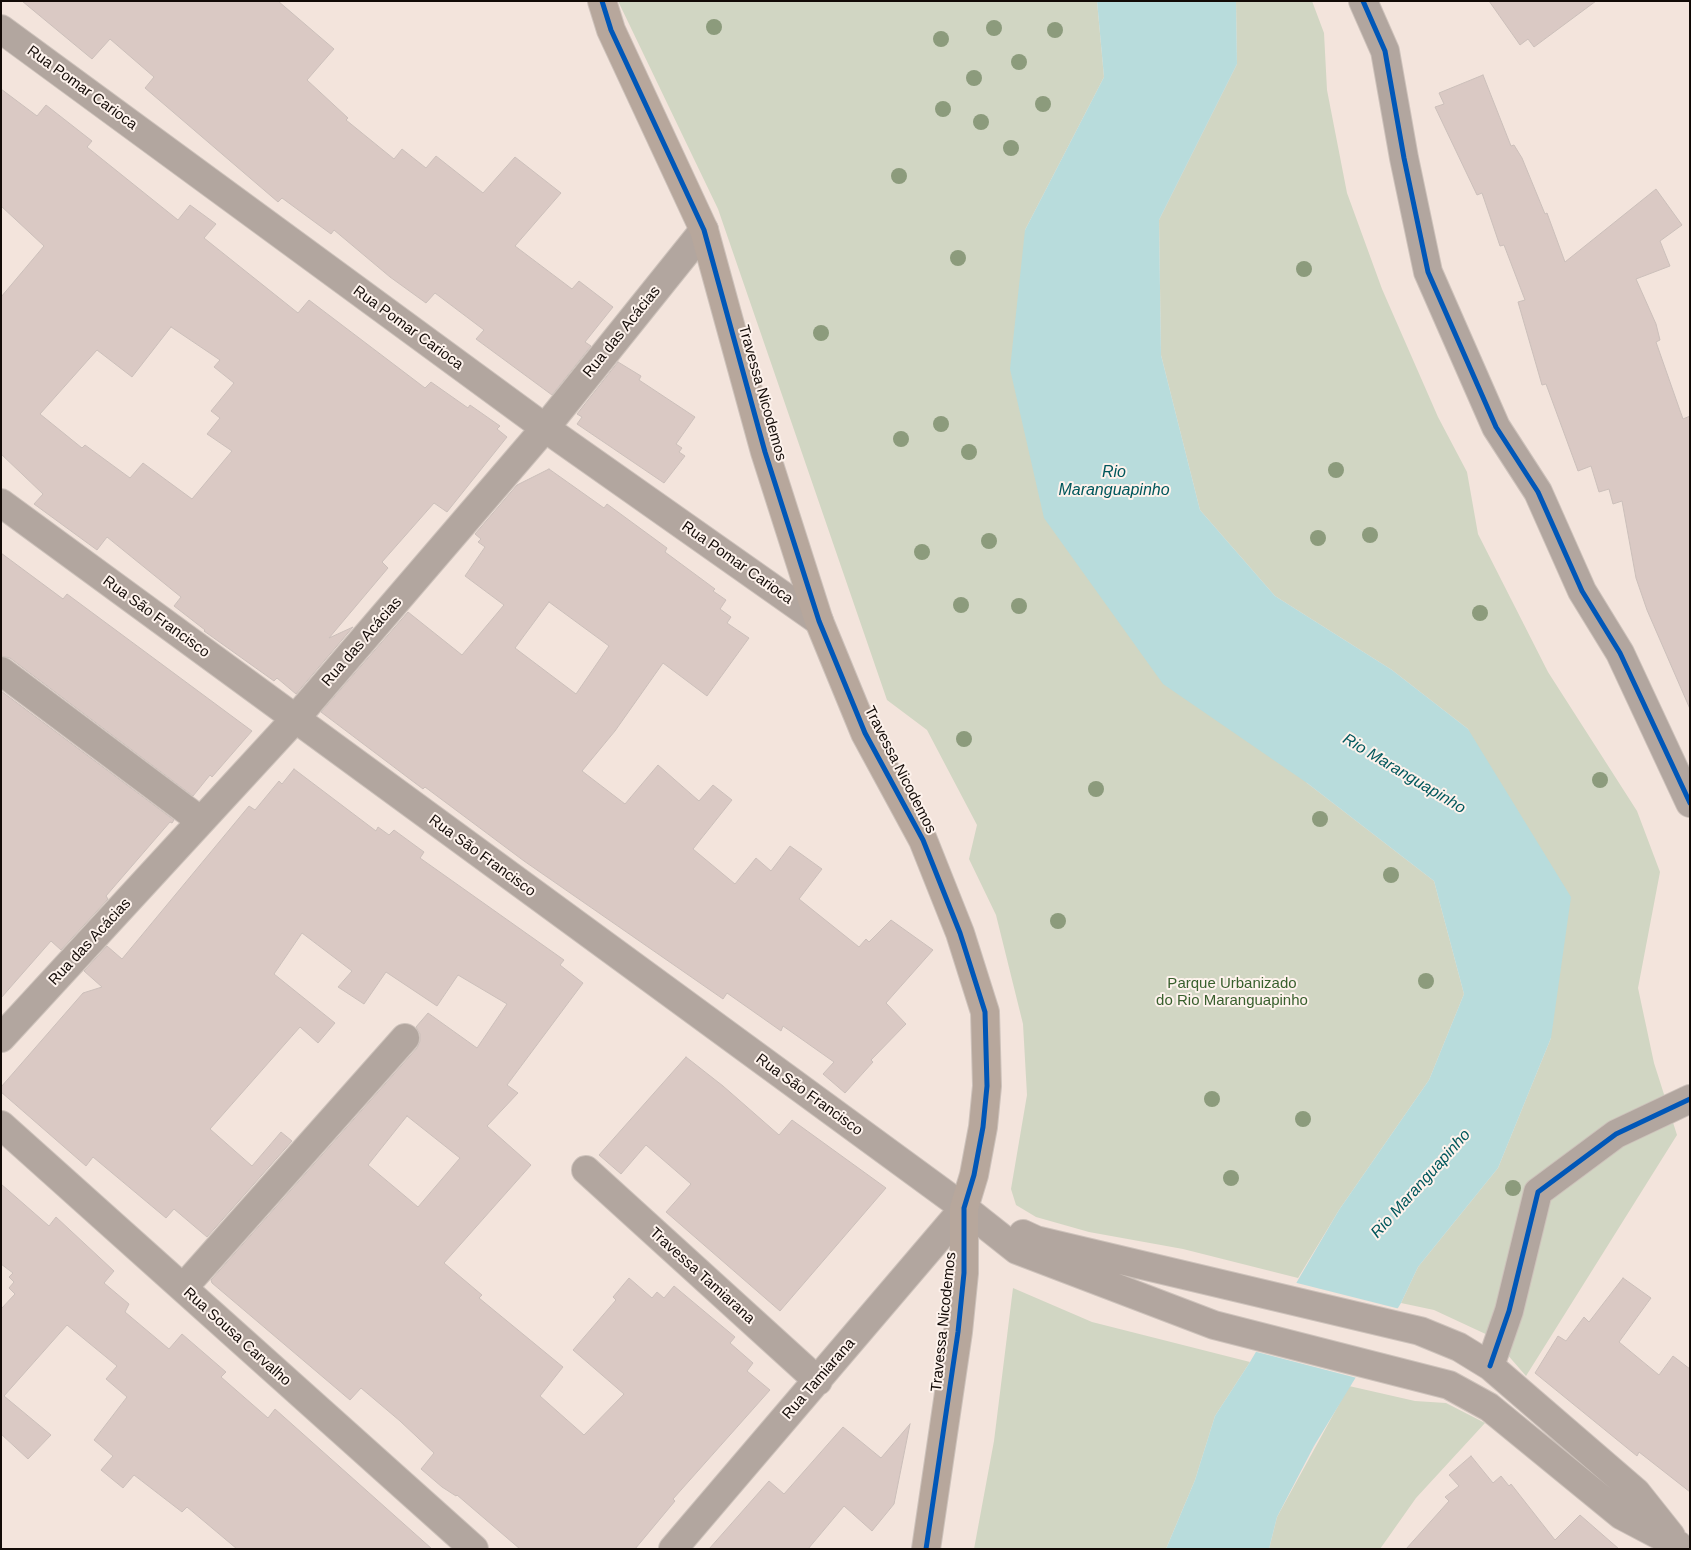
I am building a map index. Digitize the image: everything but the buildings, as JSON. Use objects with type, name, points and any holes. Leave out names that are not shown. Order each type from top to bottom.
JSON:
[{"type":"main road","name":"Travessa Nicodemos","points":[[602,1],[612,30],[704,230],[765,452],[819,621],[865,733],[923,840],[960,934],[985,1012],[987,1086],[983,1127],[974,1175],[964,1208],[964,1273],[958,1332],[926,1549]]},
{"type":"street","points":[[1363,1],[1385,51],[1404,158],[1428,272],[1496,427],[1538,492],[1582,591],[1620,653],[1681,761],[1690,803]]},
{"type":"street","name":"Rua Pomar Carioca","points":[[1,29],[544,428],[819,621]]},
{"type":"street","name":"Rua das Acácias","points":[[1,1038],[295,720],[544,428],[704,230]]},
{"type":"street","name":"Rua São Francisco","points":[[1,504],[964,1208]]},
{"type":"street","points":[[1,671],[201,821]]},
{"type":"street","points":[[183,1288],[404,1038]]},
{"type":"street","points":[[1490,1366],[1510,1311],[1538,1192],[1616,1134],[1690,1099]]},
{"type":"street","name":"Rua Sousa Carvalho","points":[[1,1125],[474,1549]]},
{"type":"street","name":"Travessa Tamiarana","points":[[586,1170],[818,1381]]},
{"type":"street","points":[[964,1208],[1036,1240],[1225,1283],[1420,1331],[1459,1347],[1490,1366],[1636,1492],[1681,1547]]},
{"type":"street","points":[[964,1208],[1016,1250],[1214,1325],[1410,1373],[1450,1385],[1489,1407],[1621,1515],[1681,1547]]},
{"type":"street","name":"Rua Tamiarana","points":[[673,1549],[964,1208]]},
{"type":"green space","name":"Parque Urbanizado do Rio Maranguapinho","points":[[618,1],[1097,1],[1104,77],[1025,230],[1307,783],[1434,881],[1464,994],[1429,1080],[1339,1210],[1298,1278],[1183,1249],[1089,1232],[1036,1217],[1016,1205],[1011,1189],[1027,1095],[1023,1024],[996,915],[969,859],[977,825],[927,730],[887,700],[718,209]]},
{"type":"green space","points":[[1236,1],[1312,1],[1324,33],[1327,90],[1347,193],[1382,289],[1438,417],[1467,472],[1478,534],[1548,672],[1637,811],[1660,872],[1638,988],[1654,1063],[1677,1135],[1526,1376],[1492,1337],[1434,1310],[1401,1303],[1418,1267],[1498,1168],[1551,1038],[1468,729],[1392,670],[1275,596],[1200,510],[1161,355],[1159,220],[1237,64]]},
{"type":"green space","points":[[1013,1288],[1092,1322],[1250,1362],[1215,1416],[1195,1480],[1166,1549],[974,1549],[994,1441]]},
{"type":"green space","points":[[1349,1386],[1415,1401],[1446,1403],[1485,1423],[1416,1498],[1380,1549],[1269,1549],[1277,1517]]},
{"type":"water","name":"Rio Maranguapinho","points":[[1097,1],[1236,1],[1237,64],[1159,220],[1161,355],[1200,510],[1275,596],[1392,670],[1468,729],[1571,897],[1551,1038],[1498,1168],[1418,1267],[1401,1303],[1314,1446],[1277,1517],[1269,1549],[1166,1549],[1195,1480],[1215,1416],[1250,1362],[1339,1210],[1429,1080],[1464,994],[1434,881],[1307,783],[1163,684],[1044,518],[1010,369],[1025,230],[1104,77]]},
{"type":"pier","points":[[1293,1282],[1400,1309],[1357,1378],[1253,1351]]},
{"type":"cycle path","points":[[602,1],[611,30],[704,230],[765,452],[819,621],[865,733],[923,840],[960,933],[985,1012],[987,1086],[983,1127],[974,1175],[964,1208],[964,1273],[958,1332],[926,1549]]},
{"type":"cycle path","points":[[1363,1],[1385,51],[1404,158],[1428,272],[1496,427],[1538,492],[1582,591],[1620,653],[1690,803]]},
{"type":"cycle path","points":[[1490,1366],[1509,1311],[1538,1192],[1616,1134],[1690,1099]]}]
